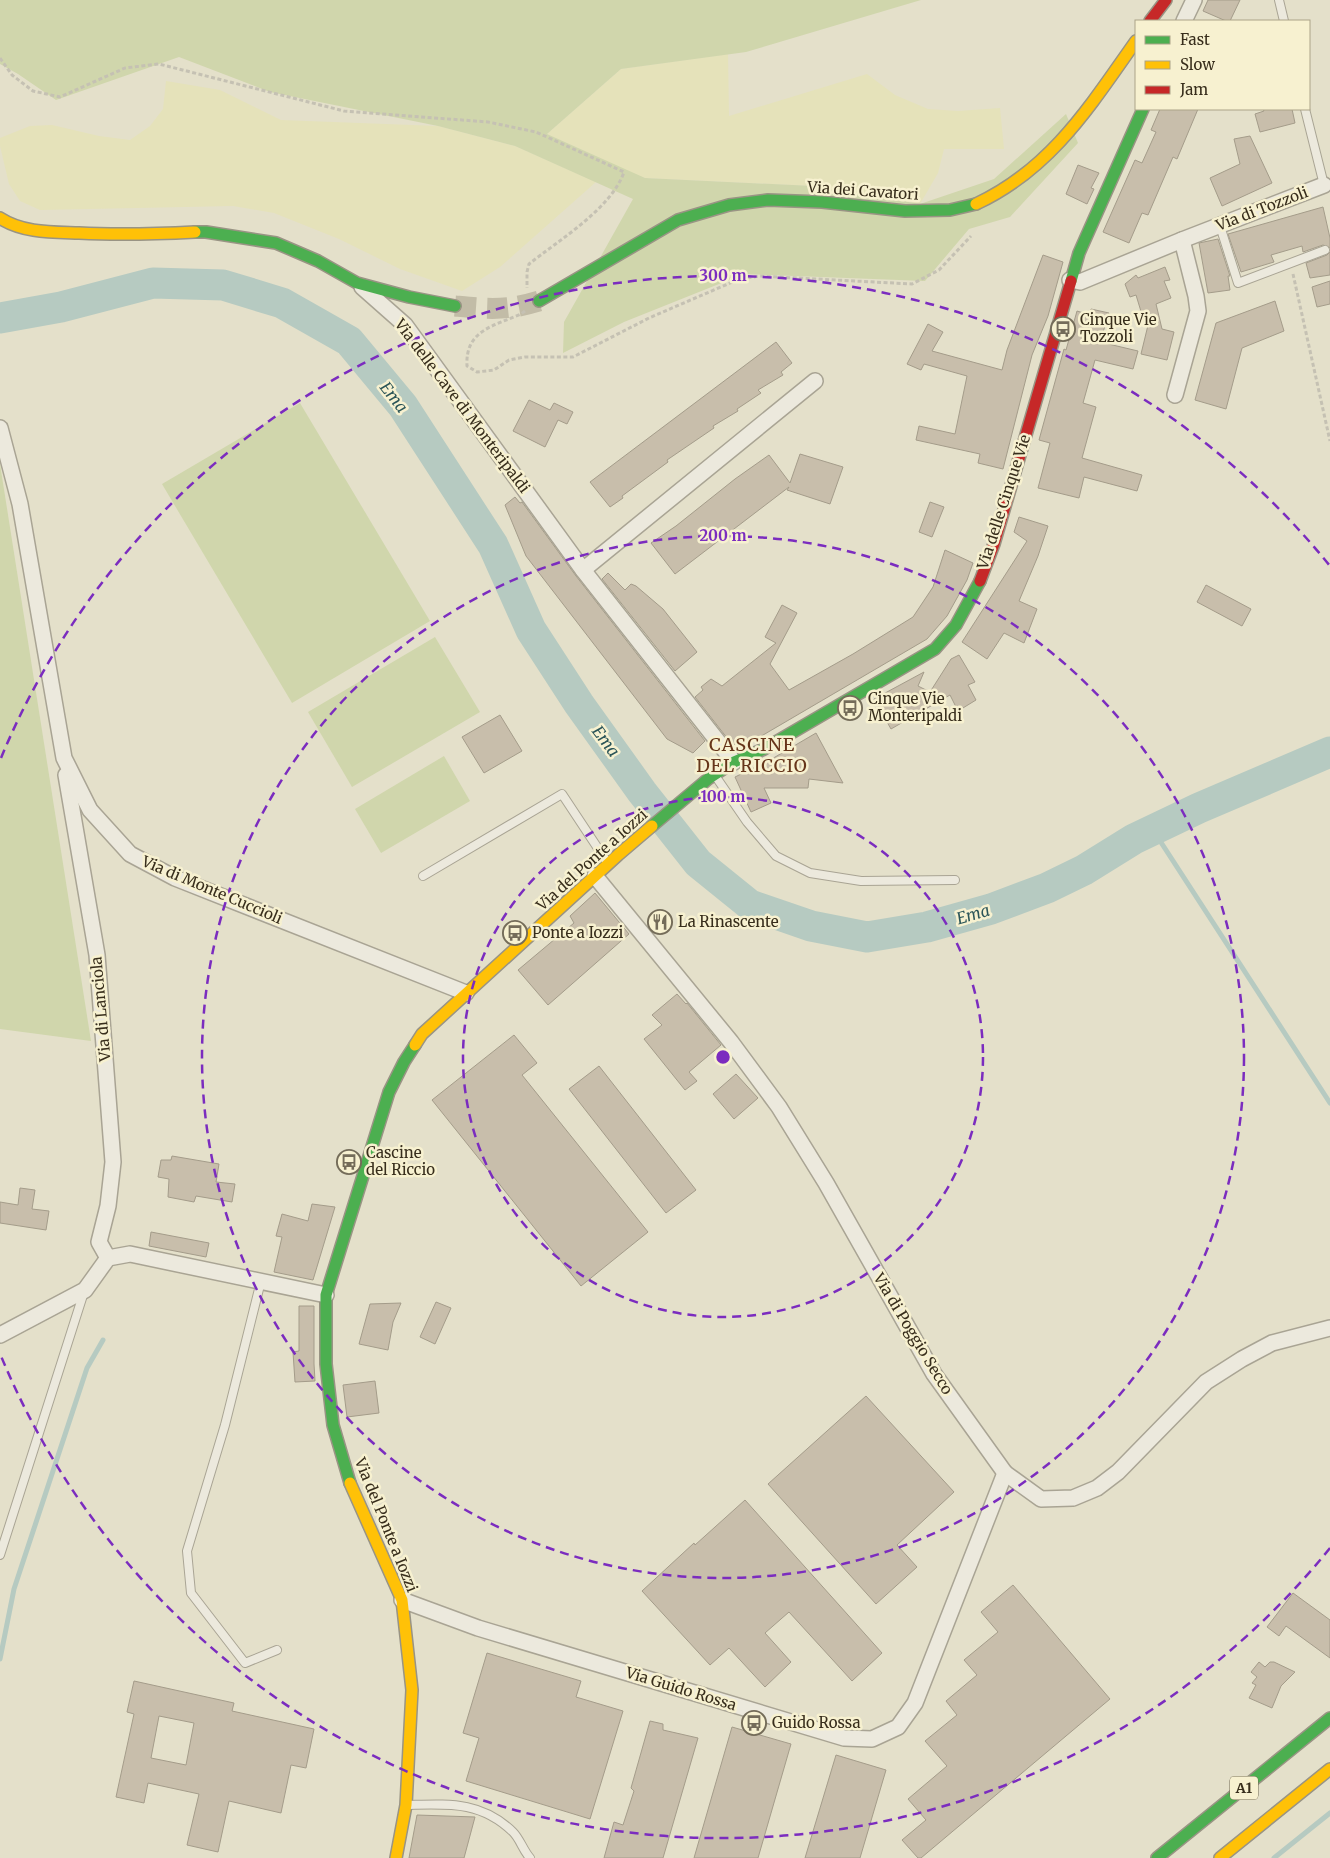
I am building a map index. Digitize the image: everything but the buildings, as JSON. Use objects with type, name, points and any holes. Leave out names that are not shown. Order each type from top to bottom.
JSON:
[{"type":"main road","points":[[1151,20],[1166,0]]},
{"type":"main road","name":"Via dei Cavatori","points":[[539,301],[678,220],[729,205],[777,200],[822,202],[905,211],[950,210],[976,204],[993,196],[1034,168],[1079,121],[1135,42]]},
{"type":"main road","name":"Via delle Cinque Vie","points":[[711,777],[734,762],[764,749],[934,649],[956,625],[978,585],[994,544],[1079,253],[1143,110]]},
{"type":"main road","name":"Via delle Cave di Monteripaldi","points":[[0,218],[9,224],[35,231],[127,235],[206,232],[276,243],[318,261],[357,283]]},
{"type":"main road","points":[[357,283],[409,297],[456,306]]},
{"type":"main road","name":"Via del Ponte a Iozzi","points":[[396,1858],[406,1805],[412,1690],[402,1600],[349,1480],[333,1425],[326,1364],[326,1295],[389,1092],[404,1062],[422,1034],[618,855],[711,777]]},
{"type":"main road","name":"A1","points":[[1157,1858],[1330,1718]]},
{"type":"main road","name":"A1","points":[[1220,1858],[1330,1769]]},
{"type":"street","points":[[1184,20],[1194,0]]},
{"type":"street","name":"Via di Tozzoli","points":[[1070,280],[1080,282],[1327,182]]},
{"type":"street","points":[[1175,395],[1198,311],[1182,240]]},
{"type":"street","name":"Via delle Cave di Monteripaldi","points":[[357,283],[380,301],[405,325],[583,570],[734,762]]},
{"type":"street","points":[[583,570],[815,382]]},
{"type":"street","name":"Via di Monte Cuccioli","points":[[0,428],[20,504],[64,758],[90,810],[130,854],[176,878],[466,993]]},
{"type":"street","name":"Via di Lanciola","points":[[64,758],[97,955],[113,1162],[108,1206],[99,1242],[108,1258]]},
{"type":"street","name":"Via di Poggio Secco","points":[[595,876],[731,1042],[779,1107],[826,1183],[934,1374],[1004,1472],[1041,1500],[1073,1498],[1097,1488],[1118,1472],[1206,1382],[1242,1359],[1272,1343],[1330,1328]]},
{"type":"street","points":[[0,1335],[85,1290],[108,1258],[130,1254],[326,1295]]},
{"type":"street","name":"Via Guido Rossa","points":[[402,1600],[478,1628],[844,1738],[872,1739],[898,1727],[915,1703],[1004,1472]]},
{"type":"lane","points":[[1279,0],[1284,20]]},
{"type":"lane","name":"Via di Tozzoli","points":[[1305,110],[1327,182]]},
{"type":"lane","points":[[1220,226],[1238,283],[1326,250]]},
{"type":"lane","points":[[711,777],[776,856],[810,873],[861,881],[955,880]]},
{"type":"lane","points":[[423,876],[562,794],[608,864]]},
{"type":"lane","points":[[261,1281],[225,1425],[187,1551],[191,1594],[245,1663],[277,1650]]},
{"type":"lane","points":[[0,1554],[85,1290]]},
{"type":"lane","points":[[406,1805],[462,1805],[484,1812],[498,1820],[515,1834],[530,1858]]},
{"type":"path","points":[[0,58],[12,75],[33,91],[51,95],[60,96],[125,68],[159,64],[344,111],[488,122],[536,132],[624,172],[620,184],[598,210],[529,264],[526,272],[527,293]]},
{"type":"path","points":[[527,309],[521,314],[484,330],[471,341],[466,353],[467,366],[477,372],[494,370],[509,360],[525,357],[573,357],[649,318],[737,280],[759,276],[912,284],[939,270],[971,236]]},
{"type":"path","points":[[1290,263],[1330,441]]},
{"type":"shaded area","points":[[728,54],[729,116],[867,74],[895,95],[928,109],[958,111],[1000,108],[1004,149],[944,149],[938,173],[920,204],[814,186],[645,178],[624,172],[598,157],[547,134],[621,69]]},
{"type":"shaded area","points":[[166,81],[220,90],[281,120],[438,126],[515,146],[596,182],[500,267],[462,291],[400,269],[339,239],[274,213],[233,206],[40,210],[20,201],[9,184],[0,146],[0,138],[30,126],[52,125],[99,136],[130,140],[150,126],[163,109]]},
{"type":"green space","points":[[0,0],[921,0],[746,52],[621,69],[547,134],[645,178],[814,186],[920,204],[994,179],[1066,114],[1078,143],[1010,217],[969,229],[925,281],[744,274],[624,322],[563,353],[564,322],[633,199],[515,146],[438,126],[270,92],[179,57],[56,100],[0,64]]},
{"type":"green space","points":[[300,403],[430,621],[292,703],[162,484]]},
{"type":"green space","points":[[0,464],[91,1041],[0,1029]]},
{"type":"green space","points":[[435,637],[480,712],[352,787],[308,712]]},
{"type":"green space","points":[[444,756],[470,801],[381,853],[355,809]]},
{"type":"waterway","name":"Ema","points":[[0,318],[61,307],[153,283],[223,285],[282,303],[349,341],[403,406],[493,545],[531,630],[579,704],[642,792],[698,863],[750,905],[811,926],[867,937],[927,927],[991,909],[1047,888],[1084,870],[1134,839],[1199,808],[1330,752]]},
{"type":"waterway","points":[[1153,830],[1330,1103]]},
{"type":"waterway","points":[[0,1659],[14,1589],[87,1368],[103,1340]]},
{"type":"waterway","points":[[1274,1858],[1330,1813]]},
{"type":"tunnel","points":[[455,306],[497,308],[539,301]]},
{"type":"traffic: fast","points":[[1071,281],[1079,253],[1143,110]]},
{"type":"traffic: fast","points":[[539,301],[678,220],[729,205],[768,200],[822,202],[905,211],[950,210],[976,204]]},
{"type":"traffic: fast","points":[[195,232],[276,243],[318,261],[357,283],[409,297],[455,306]]},
{"type":"traffic: fast","points":[[652,826],[708,779],[734,762],[764,749],[935,649],[956,625],[980,581]]},
{"type":"traffic: fast","points":[[350,1483],[333,1425],[326,1364],[326,1295],[389,1092],[415,1045]]},
{"type":"traffic: fast","points":[[1157,1858],[1330,1718]]},
{"type":"traffic: slow","points":[[976,204],[1003,190],[1026,173],[1067,134],[1135,42]]},
{"type":"traffic: slow","points":[[0,218],[18,227],[48,232],[93,234],[195,232]]},
{"type":"traffic: slow","points":[[415,1045],[422,1034],[652,826]]},
{"type":"traffic: slow","points":[[350,1483],[402,1600],[412,1690],[406,1805],[396,1858]]},
{"type":"traffic: slow","points":[[1220,1858],[1330,1769]]},
{"type":"traffic: jam","points":[[1151,20],[1166,0]]},
{"type":"traffic: jam","points":[[980,581],[994,544],[1071,281]]},
{"type":"place","name":"Cinque Vie Tozzoli","points":[[1063,329]]},
{"type":"place","name":"Cinque Vie Monteripaldi","points":[[850,708]]},
{"type":"place","name":"La Rinascente","points":[[660,922]]},
{"type":"place","name":"Ponte a Iozzi","points":[[515,933]]},
{"type":"place","name":"Cascine del Riccio","points":[[349,1162]]},
{"type":"place","name":"Guido Rossa","points":[[754,1723]]},
{"type":"district","name":"CASCINE DEL RICCIO","points":[[752,755]]}]
